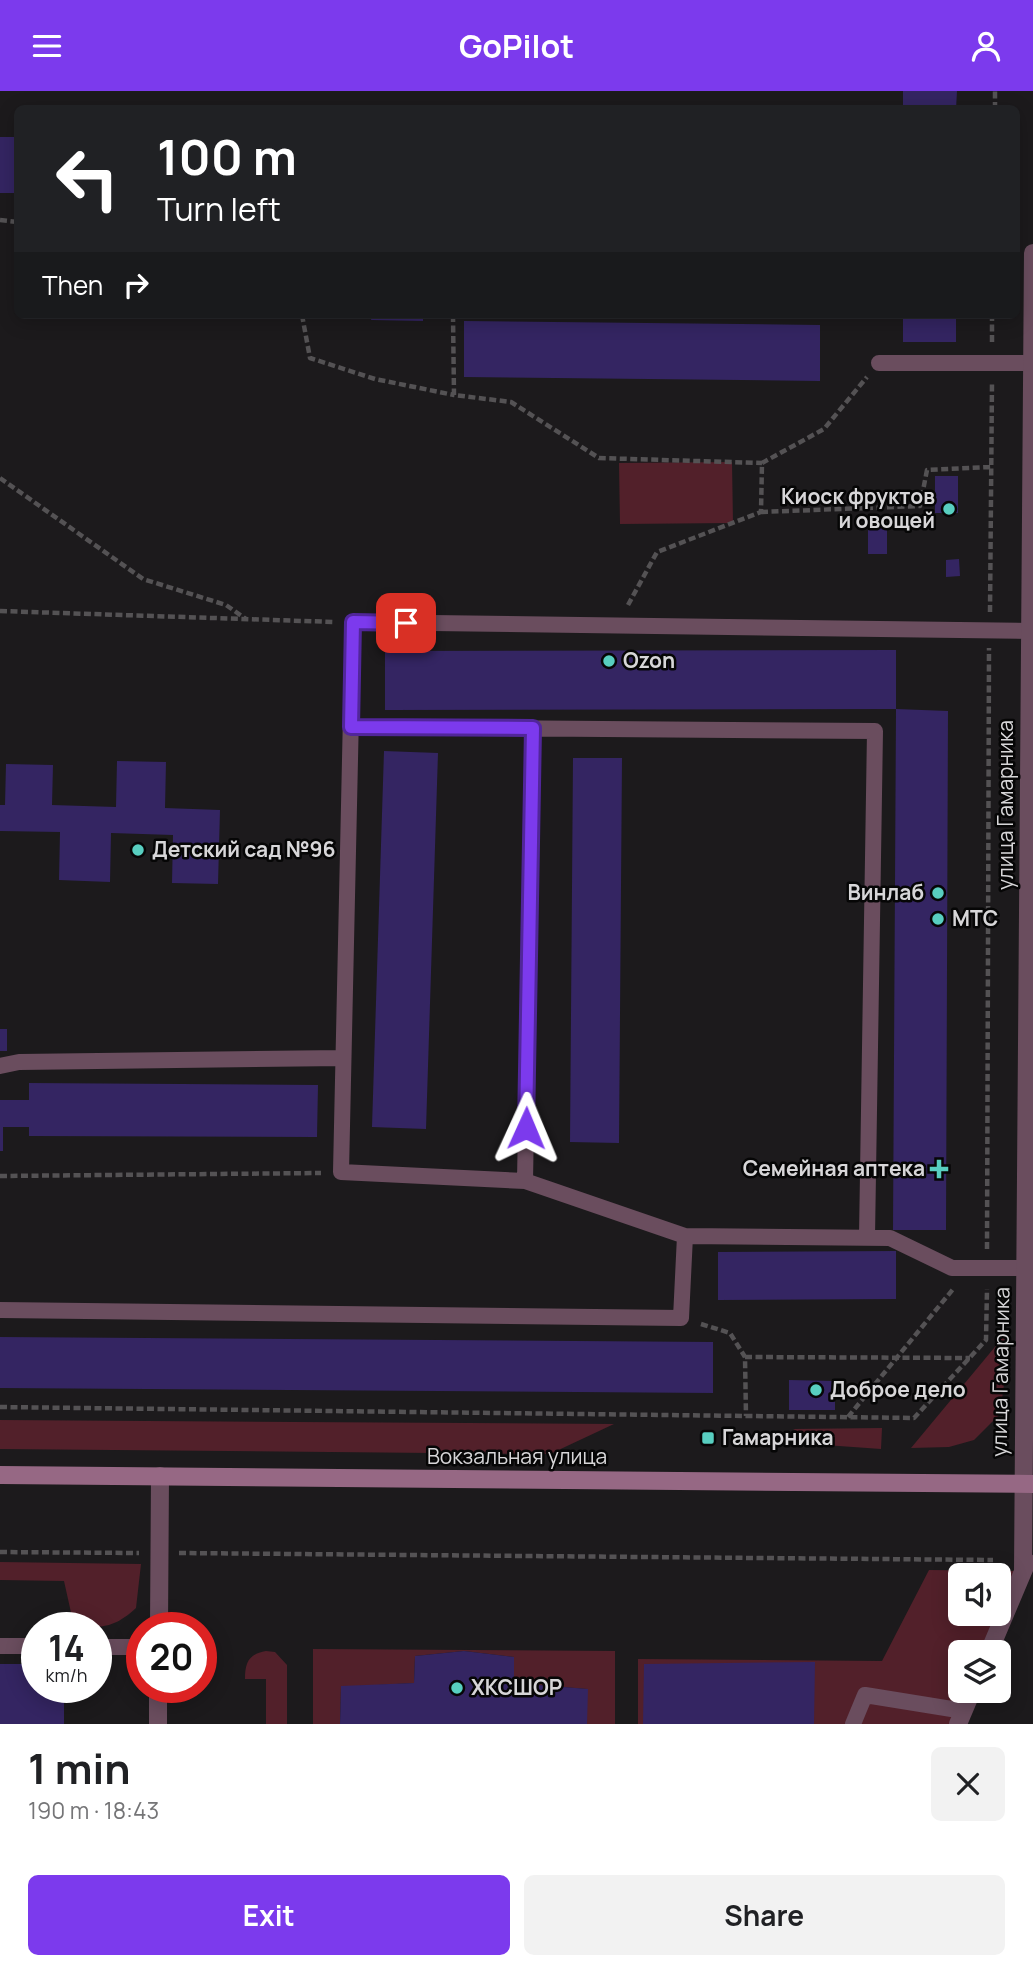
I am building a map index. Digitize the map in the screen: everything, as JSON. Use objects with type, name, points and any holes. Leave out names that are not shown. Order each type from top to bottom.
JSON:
[{"type":"main road","name":"Вокзальная улица","points":[[0,1475],[1028,1484]]},
{"type":"street","name":"улица Гамарника","points":[[1023,1571],[1028,1484],[1033,253]]},
{"type":"street","points":[[159,1612],[160,1476]]},
{"type":"street","points":[[994,1640],[1033,1546]]},
{"type":"street","points":[[158,1703],[158,1724]]},
{"type":"lane","points":[[878,363],[1032,363]]},
{"type":"lane","points":[[1029,1268],[952,1268],[890,1238],[685,1236],[525,1181],[341,1173],[353,622],[989,631],[1031,626]]},
{"type":"lane","points":[[351,727],[875,731],[867,1237]]},
{"type":"lane","points":[[525,1181],[533,728]]},
{"type":"lane","points":[[0,1066],[19,1062],[344,1058]]},
{"type":"lane","points":[[0,1310],[681,1318],[685,1236]]},
{"type":"lane","points":[[0,1646],[21,1646]]},
{"type":"lane","points":[[853,1724],[865,1695],[961,1718]]},
{"type":"path","points":[[303,319],[310,358],[375,379],[454,395],[511,402],[598,459],[762,463],[824,429],[878,363]]},
{"type":"path","points":[[453,319],[454,395]]},
{"type":"path","points":[[0,1407],[915,1418],[970,1358],[986,1339],[992,319]]},
{"type":"path","points":[[761,512],[762,463]]},
{"type":"path","points":[[617,626],[657,552],[761,512],[920,506],[927,470],[991,467]]},
{"type":"path","points":[[0,478],[143,579],[226,605],[246,619]]},
{"type":"path","points":[[0,611],[353,622]]},
{"type":"path","points":[[0,1176],[341,1173]]},
{"type":"path","points":[[848,1417],[970,1268]]},
{"type":"path","points":[[681,1318],[730,1333],[745,1357],[746,1416]]},
{"type":"path","points":[[745,1357],[970,1358]]},
{"type":"path","points":[[283,1554],[993,1560]]},
{"type":"shaded area","points":[[732,462],[733,523],[620,524],[619,463]]},
{"type":"shaded area","points":[[1004,1336],[1007,1362],[1000,1414],[974,1440],[949,1447],[911,1448]]},
{"type":"shaded area","points":[[0,1420],[614,1424],[550,1454],[0,1449]]},
{"type":"shaded area","points":[[882,1428],[881,1449],[825,1445],[793,1429]]},
{"type":"shaded area","points":[[0,1562],[141,1564],[136,1608],[126,1612],[126,1616],[112,1624],[112,1612],[71,1612],[64,1581],[0,1580]]},
{"type":"shaded area","points":[[929,1570],[948,1570],[948,1626],[1000,1626],[994,1640],[948,1640],[948,1703],[967,1703],[958,1724],[638,1724],[638,1659],[882,1661]]},
{"type":"shaded area","points":[[1011,1571],[1023,1571],[1011,1600]]},
{"type":"shaded area","points":[[313,1649],[615,1651],[615,1724],[587,1724],[587,1689],[514,1683],[514,1657],[464,1651],[415,1656],[414,1683],[341,1687],[340,1724],[313,1724]]},
{"type":"shaded area","points":[[266,1651],[275,1652],[287,1665],[287,1724],[266,1724],[266,1679],[245,1679],[249,1660]]},
{"type":"building","points":[[903,91],[957,91],[956,105],[903,105]]},
{"type":"building","points":[[0,137],[14,137],[14,193],[0,193]]},
{"type":"building","points":[[423,319],[423,321],[371,320]]},
{"type":"building","points":[[903,319],[956,319],[956,342],[903,342]]},
{"type":"building","points":[[464,321],[820,325],[820,381],[464,377]]},
{"type":"building","points":[[935,476],[958,476],[958,513],[935,513]]},
{"type":"building","points":[[868,528],[887,528],[887,554],[868,554]]},
{"type":"building","points":[[959,559],[960,576],[946,577],[946,560]]},
{"type":"building","points":[[896,650],[896,709],[385,710],[385,651]]},
{"type":"building","points":[[896,709],[948,711],[946,1230],[893,1230]]},
{"type":"building","points":[[384,751],[438,753],[426,1129],[372,1127]]},
{"type":"building","points":[[573,758],[622,758],[619,1143],[570,1142]]},
{"type":"building","points":[[117,761],[166,762],[165,808],[220,810],[218,884],[172,883],[173,835],[111,833],[110,882],[59,880],[60,832],[0,831],[0,805],[5,805],[6,764],[53,765],[52,805],[116,807]]},
{"type":"building","points":[[0,1029],[7,1029],[7,1051],[0,1051]]},
{"type":"building","points":[[29,1083],[318,1085],[317,1137],[29,1136],[29,1127],[3,1127],[3,1151],[0,1151],[0,1100],[29,1100]]},
{"type":"building","points":[[896,1251],[896,1299],[718,1300],[718,1252]]},
{"type":"building","points":[[0,1337],[713,1342],[713,1393],[0,1388]]},
{"type":"building","points":[[789,1380],[835,1381],[835,1410],[789,1410]]},
{"type":"building","name":"ХКСШОР","points":[[464,1651],[514,1657],[514,1683],[588,1689],[587,1724],[340,1724],[341,1686],[414,1683],[415,1656]]},
{"type":"building","points":[[815,1662],[814,1724],[643,1724],[644,1664]]},
{"type":"building","points":[[0,1664],[21,1664],[21,1703],[64,1703],[64,1724],[0,1724]]},
{"type":"place","name":"Киоск фруктов и овощей","points":[[949,509]]},
{"type":"place","name":"Ozon","points":[[609,661]]},
{"type":"place","name":"Детский сад №96","points":[[138,850]]},
{"type":"place","name":"Винлаб","points":[[938,893]]},
{"type":"place","name":"МТС","points":[[938,919]]},
{"type":"place","name":"Семейная аптека","points":[[939,1169]]},
{"type":"place","name":"Доброе дело","points":[[816,1390]]},
{"type":"place","name":"Гамарника","points":[[708,1438]]},
{"type":"place","name":"ХКСШОР","points":[[457,1688]]},
{"type":"route","points":[[406,623],[353,622],[351,727],[533,728],[526,1128]]}]
